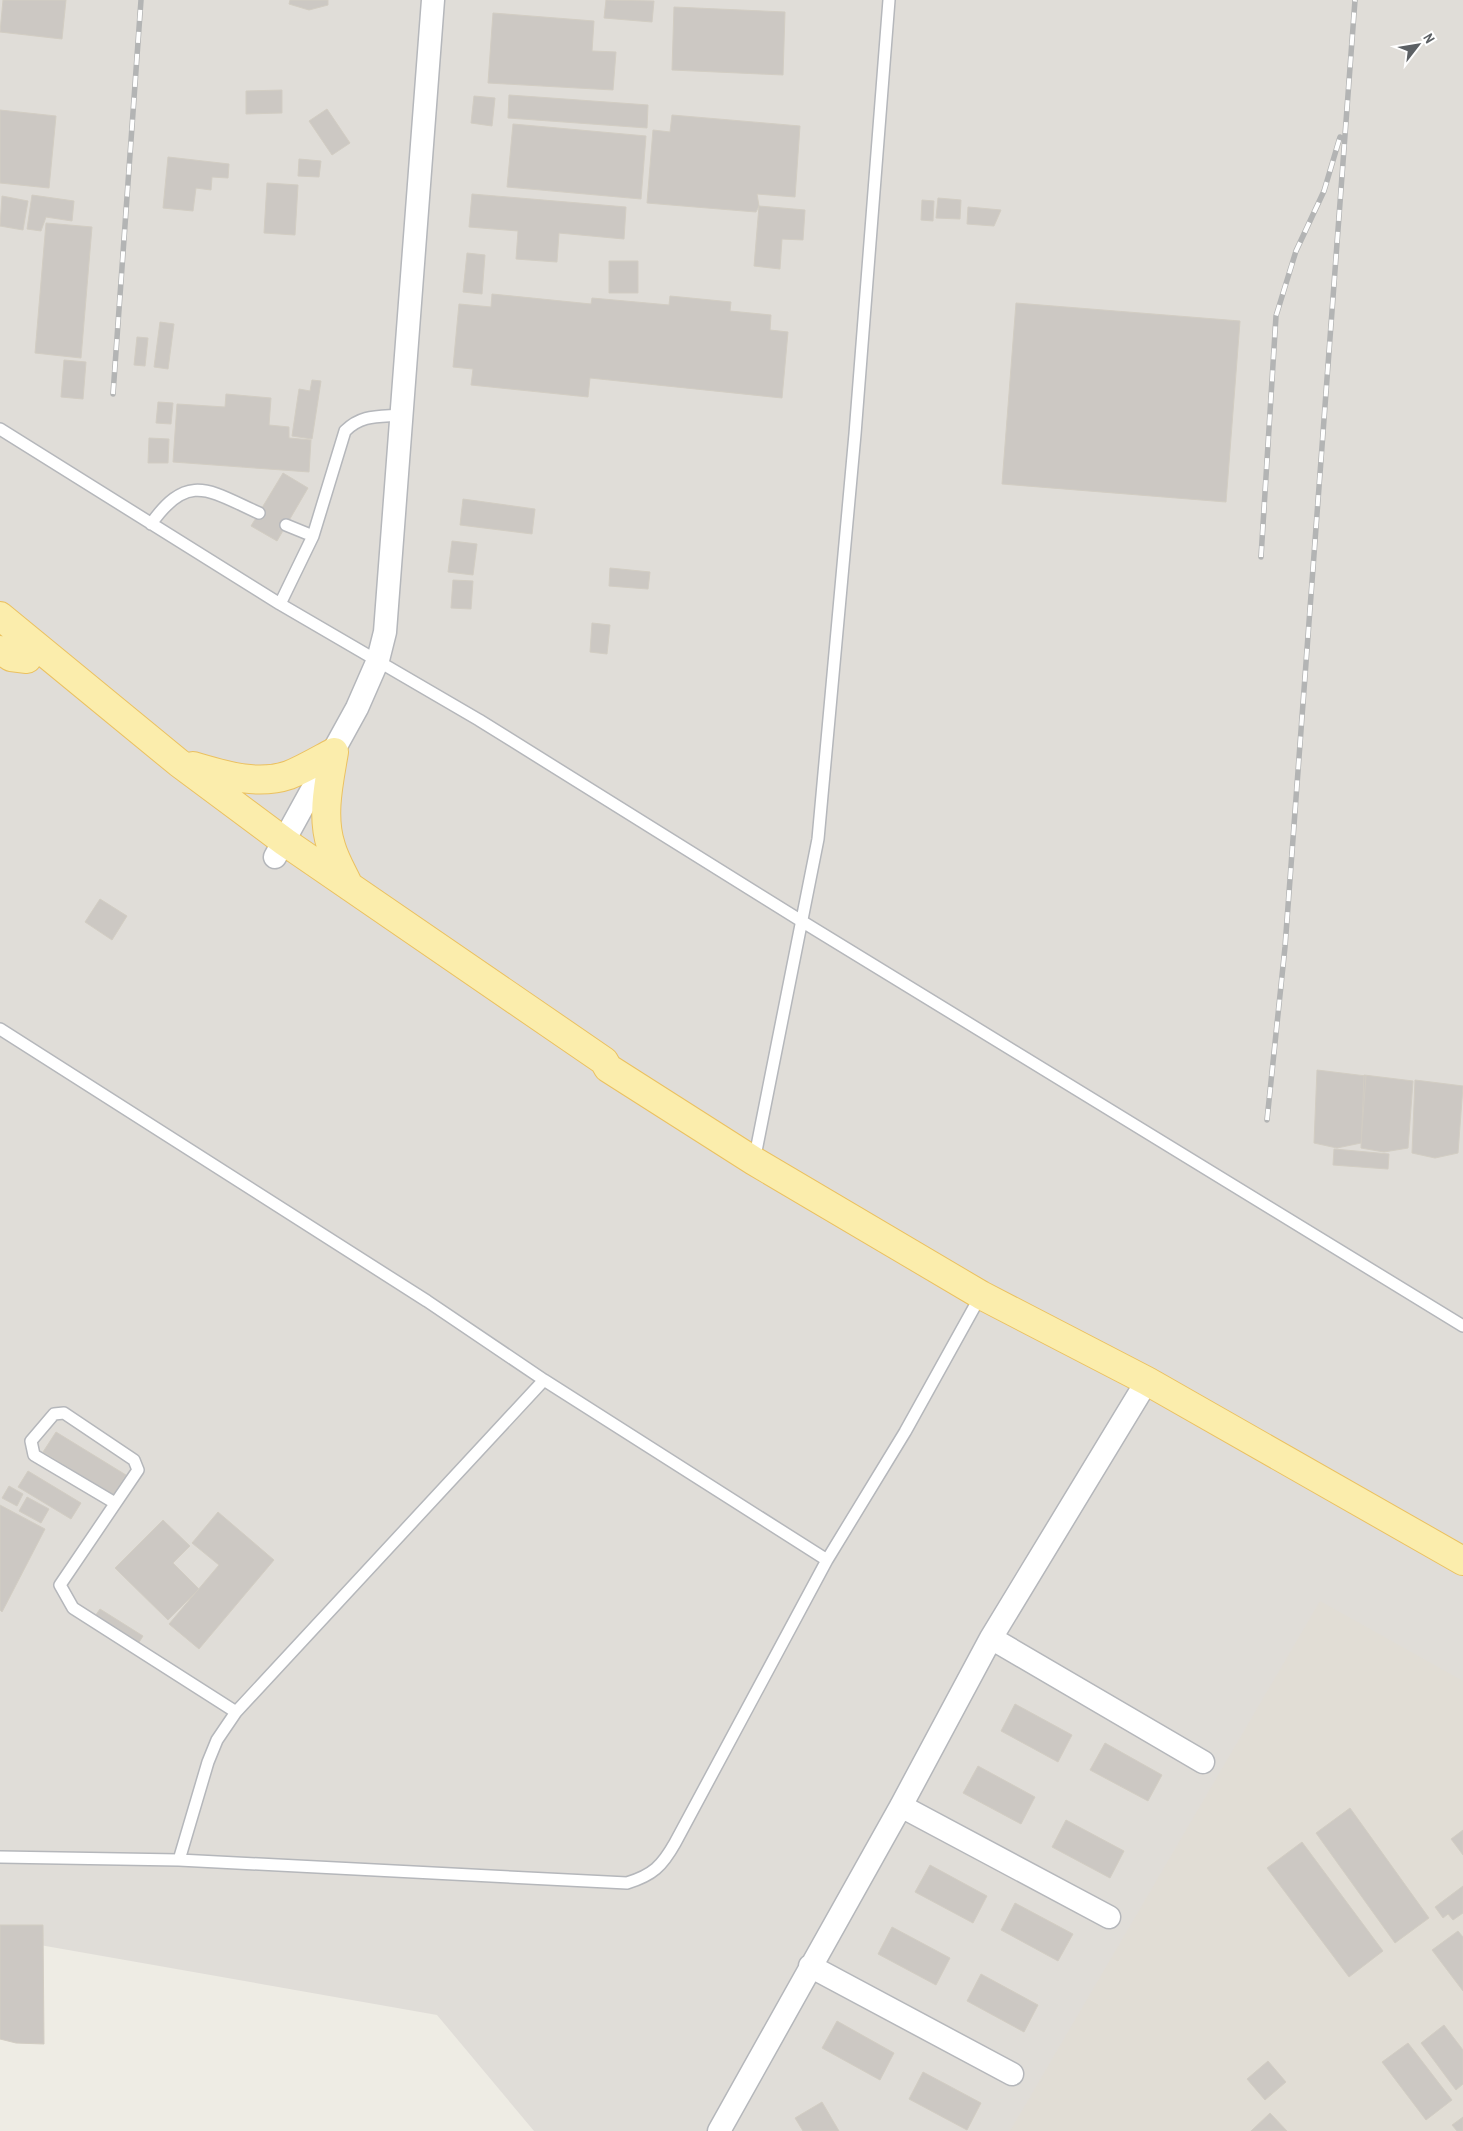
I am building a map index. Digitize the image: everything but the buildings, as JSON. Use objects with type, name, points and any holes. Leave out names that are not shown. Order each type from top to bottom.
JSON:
[{"type":"main road","points":[[0,616],[179,762],[280,849],[350,887],[604,1061],[608,1068]]},
{"type":"main road","points":[[0,636],[156,766],[280,849],[466,988],[549,1040],[599,1067],[608,1068],[754,1161],[981,1295],[1147,1381],[1463,1562]]},
{"type":"main road","points":[[0,650],[11,657],[27,659]]},
{"type":"main road","points":[[179,762],[242,779],[266,780],[288,775],[334,752]]},
{"type":"main road","points":[[334,752],[327,801],[327,825],[331,845],[350,887]]},
{"type":"street","points":[[280,849],[358,708],[378,660],[385,632],[433,0]]},
{"type":"street","points":[[719,2131],[901,1806],[990,1638],[1147,1381]]},
{"type":"street","points":[[990,1638],[1202,1762]]},
{"type":"street","points":[[901,1806],[1109,1917]]},
{"type":"street","points":[[810,1966],[1012,2074]]},
{"type":"lane","points":[[754,1161],[818,839],[889,0]]},
{"type":"lane","points":[[280,604],[313,536],[345,431],[354,421],[402,415]]},
{"type":"lane","points":[[0,429],[280,604],[479,720],[803,922],[1463,1326]]},
{"type":"lane","points":[[151,524],[164,506],[178,495],[195,490],[211,491],[259,512]]},
{"type":"lane","points":[[286,525],[313,536]]},
{"type":"lane","points":[[0,1030],[427,1301],[544,1380],[827,1560]]},
{"type":"lane","points":[[0,1857],[179,1860],[627,1883],[646,1877],[664,1862],[675,1843],[827,1560],[905,1432],[981,1295]]},
{"type":"lane","points":[[179,1860],[208,1762],[217,1740],[236,1712],[544,1380]]},
{"type":"lane","points":[[115,1503],[34,1455],[32,1441],[54,1414],[64,1413],[134,1460],[138,1470],[60,1585],[73,1608],[236,1712]]},
{"type":"shaded area","points":[[0,0],[1463,0],[1463,2131],[534,2131],[437,2015],[0,1938]]},
{"type":"shaded area","points":[[1320,1601],[1463,1681],[1463,2131],[1010,2131]]},
{"type":"railway","points":[[113,394],[141,0]]},
{"type":"railway","points":[[1267,1120],[1285,947],[1355,0]]},
{"type":"railway","points":[[1261,557],[1276,316],[1296,251],[1324,191],[1340,137]]}]
